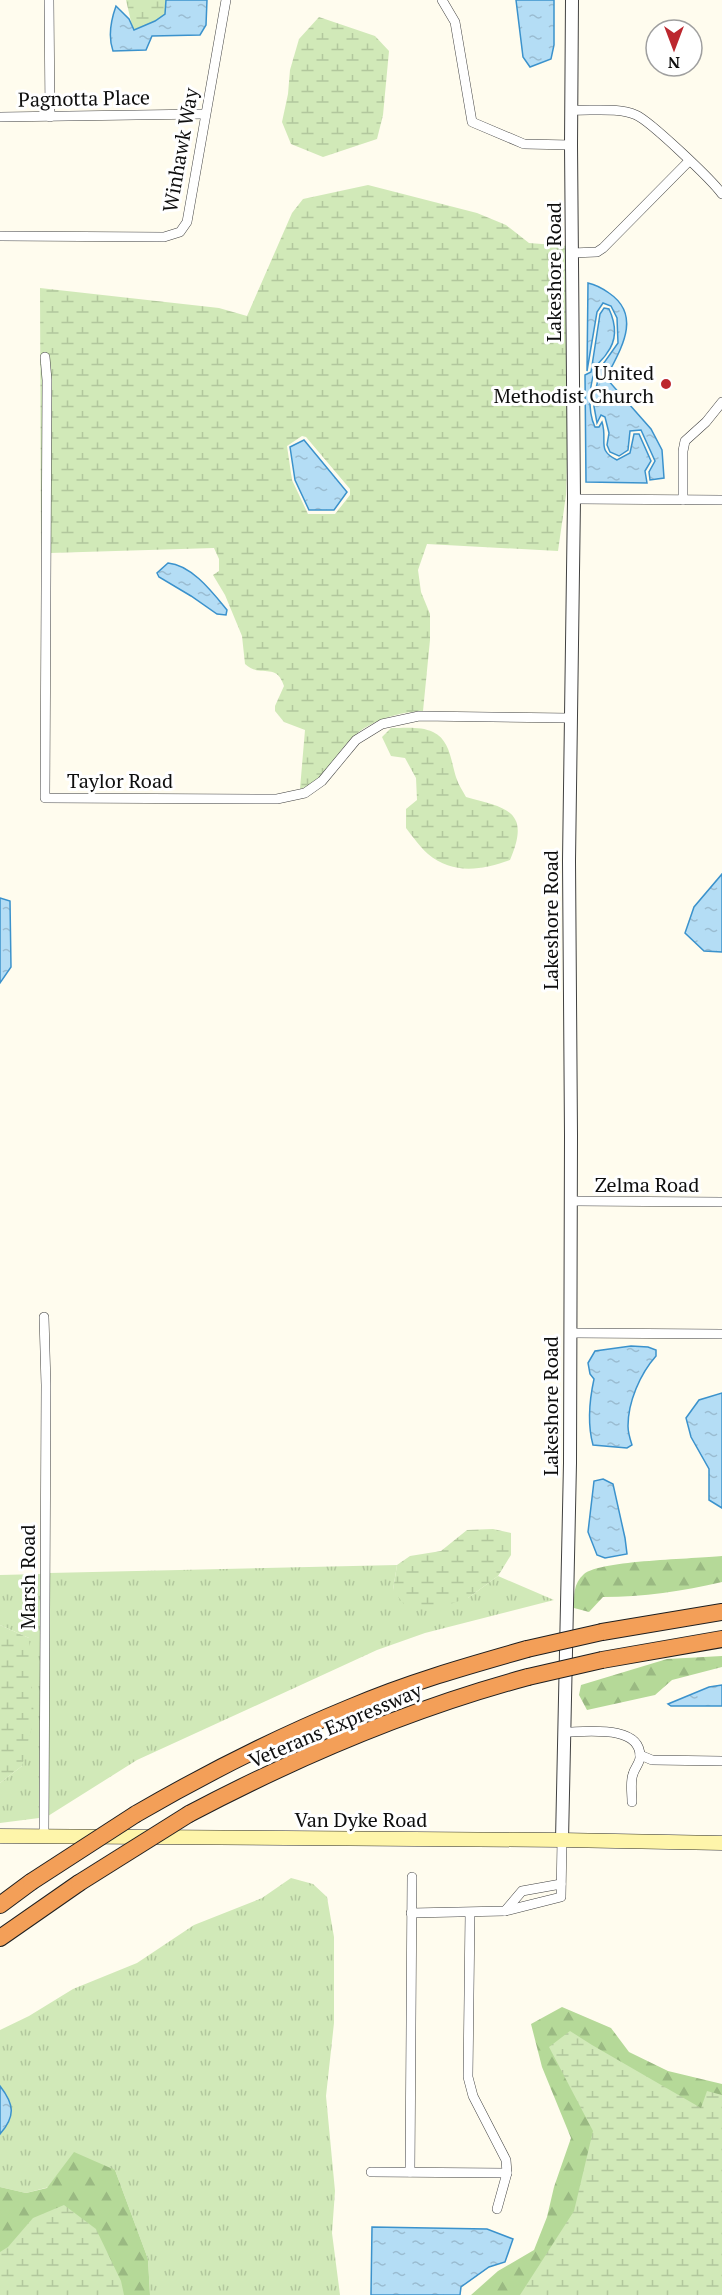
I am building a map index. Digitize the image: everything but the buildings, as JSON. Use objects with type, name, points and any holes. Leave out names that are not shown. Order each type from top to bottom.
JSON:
[{"type":"highway","name":"Veterans Expressway","points":[[0,1905],[136,1814],[229,1762],[351,1707],[475,1664],[527,1649],[602,1632],[722,1612]]},
{"type":"highway","name":"Veterans Expressway","points":[[0,1938],[79,1883],[189,1814],[281,1767],[351,1737],[441,1703],[528,1677],[602,1660],[722,1639]]},
{"type":"main road","name":"Van Dyke Road","points":[[0,1836],[562,1840],[722,1844]]},
{"type":"street","points":[[49,0],[50,117]]},
{"type":"street","name":"Winhawk Way","points":[[0,236],[164,237],[180,232],[187,222],[204,114],[226,0]]},
{"type":"street","points":[[442,0],[455,22],[472,122],[524,144],[571,145]]},
{"type":"street","name":"Lakeshore Road","points":[[562,1840],[571,1201],[570,718],[574,499],[572,0]]},
{"type":"street","points":[[572,110],[622,112],[637,115],[722,194]]},
{"type":"street","name":"Pagnotta Place","points":[[0,117],[204,114]]},
{"type":"street","points":[[572,253],[597,252],[603,248],[689,161]]},
{"type":"street","name":"Taylor Road","points":[[45,357],[47,380],[45,798],[277,799],[305,794],[322,782],[356,740],[382,723],[419,716],[570,718]]},
{"type":"street","points":[[683,500],[683,451],[686,441],[722,402]]},
{"type":"street","points":[[574,499],[722,500]]},
{"type":"street","name":"Zelma Road","points":[[571,1201],[722,1202]]},
{"type":"street","name":"Marsh Road","points":[[44,1317],[46,1386],[44,1836]]},
{"type":"street","points":[[570,1333],[722,1334]]},
{"type":"street","points":[[564,1732],[624,1734],[637,1742],[640,1760],[632,1776],[632,1802]]},
{"type":"street","points":[[640,1755],[652,1760],[722,1761]]},
{"type":"street","points":[[411,1913],[505,1911],[561,1897],[562,1840]]},
{"type":"street","points":[[410,2172],[411,1877]]},
{"type":"street","points":[[505,1911],[522,1891],[561,1884]]},
{"type":"street","points":[[522,1891],[529,1904]]},
{"type":"street","points":[[470,1913],[468,2077],[472,2096],[506,2160],[507,2173],[497,2209]]},
{"type":"street","points":[[371,2172],[507,2173]]},
{"type":"green space","points":[[126,0],[166,0],[165,14],[133,30]]},
{"type":"green space","points":[[319,17],[375,36],[389,51],[383,115],[377,139],[323,157],[291,144],[282,122],[290,70],[299,39]]},
{"type":"green space","points":[[368,185],[477,213],[506,225],[529,243],[568,246],[569,388],[566,495],[558,551],[427,544],[418,570],[421,592],[430,614],[430,640],[423,711],[395,715],[360,731],[323,774],[300,789],[305,730],[284,722],[275,711],[284,686],[281,678],[272,672],[257,670],[245,664],[242,636],[225,595],[213,575],[219,571],[219,559],[214,548],[50,553],[42,534],[41,553],[40,288],[219,308],[247,316],[292,213],[303,199]],"holes":[[[302,436],[306,437],[350,489],[350,495],[335,514],[308,514],[292,480],[287,446]]]},
{"type":"green space","points":[[391,728],[423,729],[439,736],[447,746],[457,780],[466,797],[493,805],[511,814],[516,821],[518,831],[510,860],[478,868],[458,868],[438,861],[422,848],[406,828],[406,809],[417,800],[416,778],[405,758],[391,756],[382,737]]},
{"type":"green space","points":[[493,1529],[511,1533],[511,1555],[498,1576],[468,1598],[441,1607],[406,1607],[393,1590],[397,1565],[410,1556],[441,1551],[467,1530]]},
{"type":"green space","points":[[722,1556],[722,1582],[663,1593],[603,1597],[589,1612],[574,1608],[578,1582],[584,1574],[594,1569],[628,1563]]},
{"type":"green space","points":[[397,1565],[393,1590],[468,1598],[498,1576],[554,1600],[425,1633],[377,1650],[137,1760],[48,1816],[49,1573]]},
{"type":"green space","points":[[41,1574],[39,1818],[0,1823],[0,1783],[22,1766],[29,1638],[0,1625],[0,1575]]},
{"type":"green space","points":[[0,1625],[29,1638],[34,1719],[22,1766],[0,1783]]},
{"type":"green space","points":[[722,1656],[722,1667],[672,1680],[655,1695],[587,1710],[579,1695],[581,1685],[667,1659]]},
{"type":"green space","points":[[291,1878],[313,1884],[327,1897],[334,1937],[334,2023],[326,2096],[335,2191],[332,2233],[340,2295],[150,2295],[148,2259],[115,2170],[26,2193],[0,2187],[0,2030],[29,2016],[73,1989],[137,1963],[194,1925],[262,1898]]},
{"type":"green space","points":[[562,2007],[611,2028],[629,2052],[668,2071],[722,2084],[722,2295],[471,2295],[498,2271],[534,2250],[547,2217],[554,2187],[571,2138],[542,2067],[531,2024]]},
{"type":"green space","points":[[570,2031],[701,2108],[707,2091],[722,2095],[722,2295],[520,2295],[574,2211],[593,2131],[549,2047]]},
{"type":"green space","points":[[74,2152],[115,2170],[148,2259],[150,2295],[0,2295],[0,2187],[26,2193],[47,2188]]},
{"type":"green space","points":[[64,2205],[96,2229],[121,2281],[124,2295],[0,2295],[0,2252],[8,2247],[33,2218]]},
{"type":"water","points":[[166,0],[207,0],[206,25],[200,35],[152,36],[146,50],[113,51],[111,28],[116,6],[129,19],[134,30],[165,14]]},
{"type":"water","points":[[516,0],[554,0],[554,45],[551,59],[530,67],[523,57]]},
{"type":"water","points":[[588,283],[609,293],[619,302],[625,312],[626,334],[606,378],[651,429],[662,450],[664,478],[650,480],[649,472],[655,461],[641,430],[630,431],[628,450],[619,456],[610,452],[607,445],[609,433],[605,417],[601,415],[597,423],[593,401],[601,367],[618,343],[617,318],[611,306],[603,303],[597,312],[587,371]]},
{"type":"water","points":[[604,308],[609,309],[614,326],[614,337],[613,343],[598,364],[593,378],[590,395],[592,420],[595,427],[599,427],[602,422],[605,449],[617,460],[630,453],[634,434],[639,434],[651,461],[645,471],[647,483],[586,482],[585,375],[591,372],[600,314]]},
{"type":"water","points":[[304,440],[347,492],[334,510],[309,510],[295,480],[290,447]]},
{"type":"water","points":[[168,563],[194,574],[227,610],[226,615],[217,614],[159,577],[157,573]]},
{"type":"water","points":[[722,874],[722,952],[704,951],[685,933],[694,907]]},
{"type":"water","points":[[0,898],[10,901],[11,967],[0,983]]},
{"type":"water","points":[[631,1346],[656,1350],[656,1356],[640,1380],[630,1407],[628,1428],[632,1445],[627,1448],[593,1445],[589,1412],[594,1379],[590,1374],[588,1363],[595,1351]]},
{"type":"water","points":[[722,1393],[722,1508],[709,1500],[709,1469],[691,1437],[686,1418],[699,1400]]},
{"type":"water","points":[[603,1479],[613,1484],[627,1554],[605,1558],[597,1555],[588,1532],[594,1481]]},
{"type":"water","points":[[722,1685],[722,1706],[671,1706],[668,1704],[709,1687]]},
{"type":"water","points":[[0,2086],[10,2104],[11,2116],[0,2134]]},
{"type":"water","points":[[372,2227],[487,2229],[513,2239],[505,2262],[489,2267],[461,2287],[460,2295],[371,2295]]},
{"type":"place","name":"United Methodist Church","points":[[666,384]]}]
